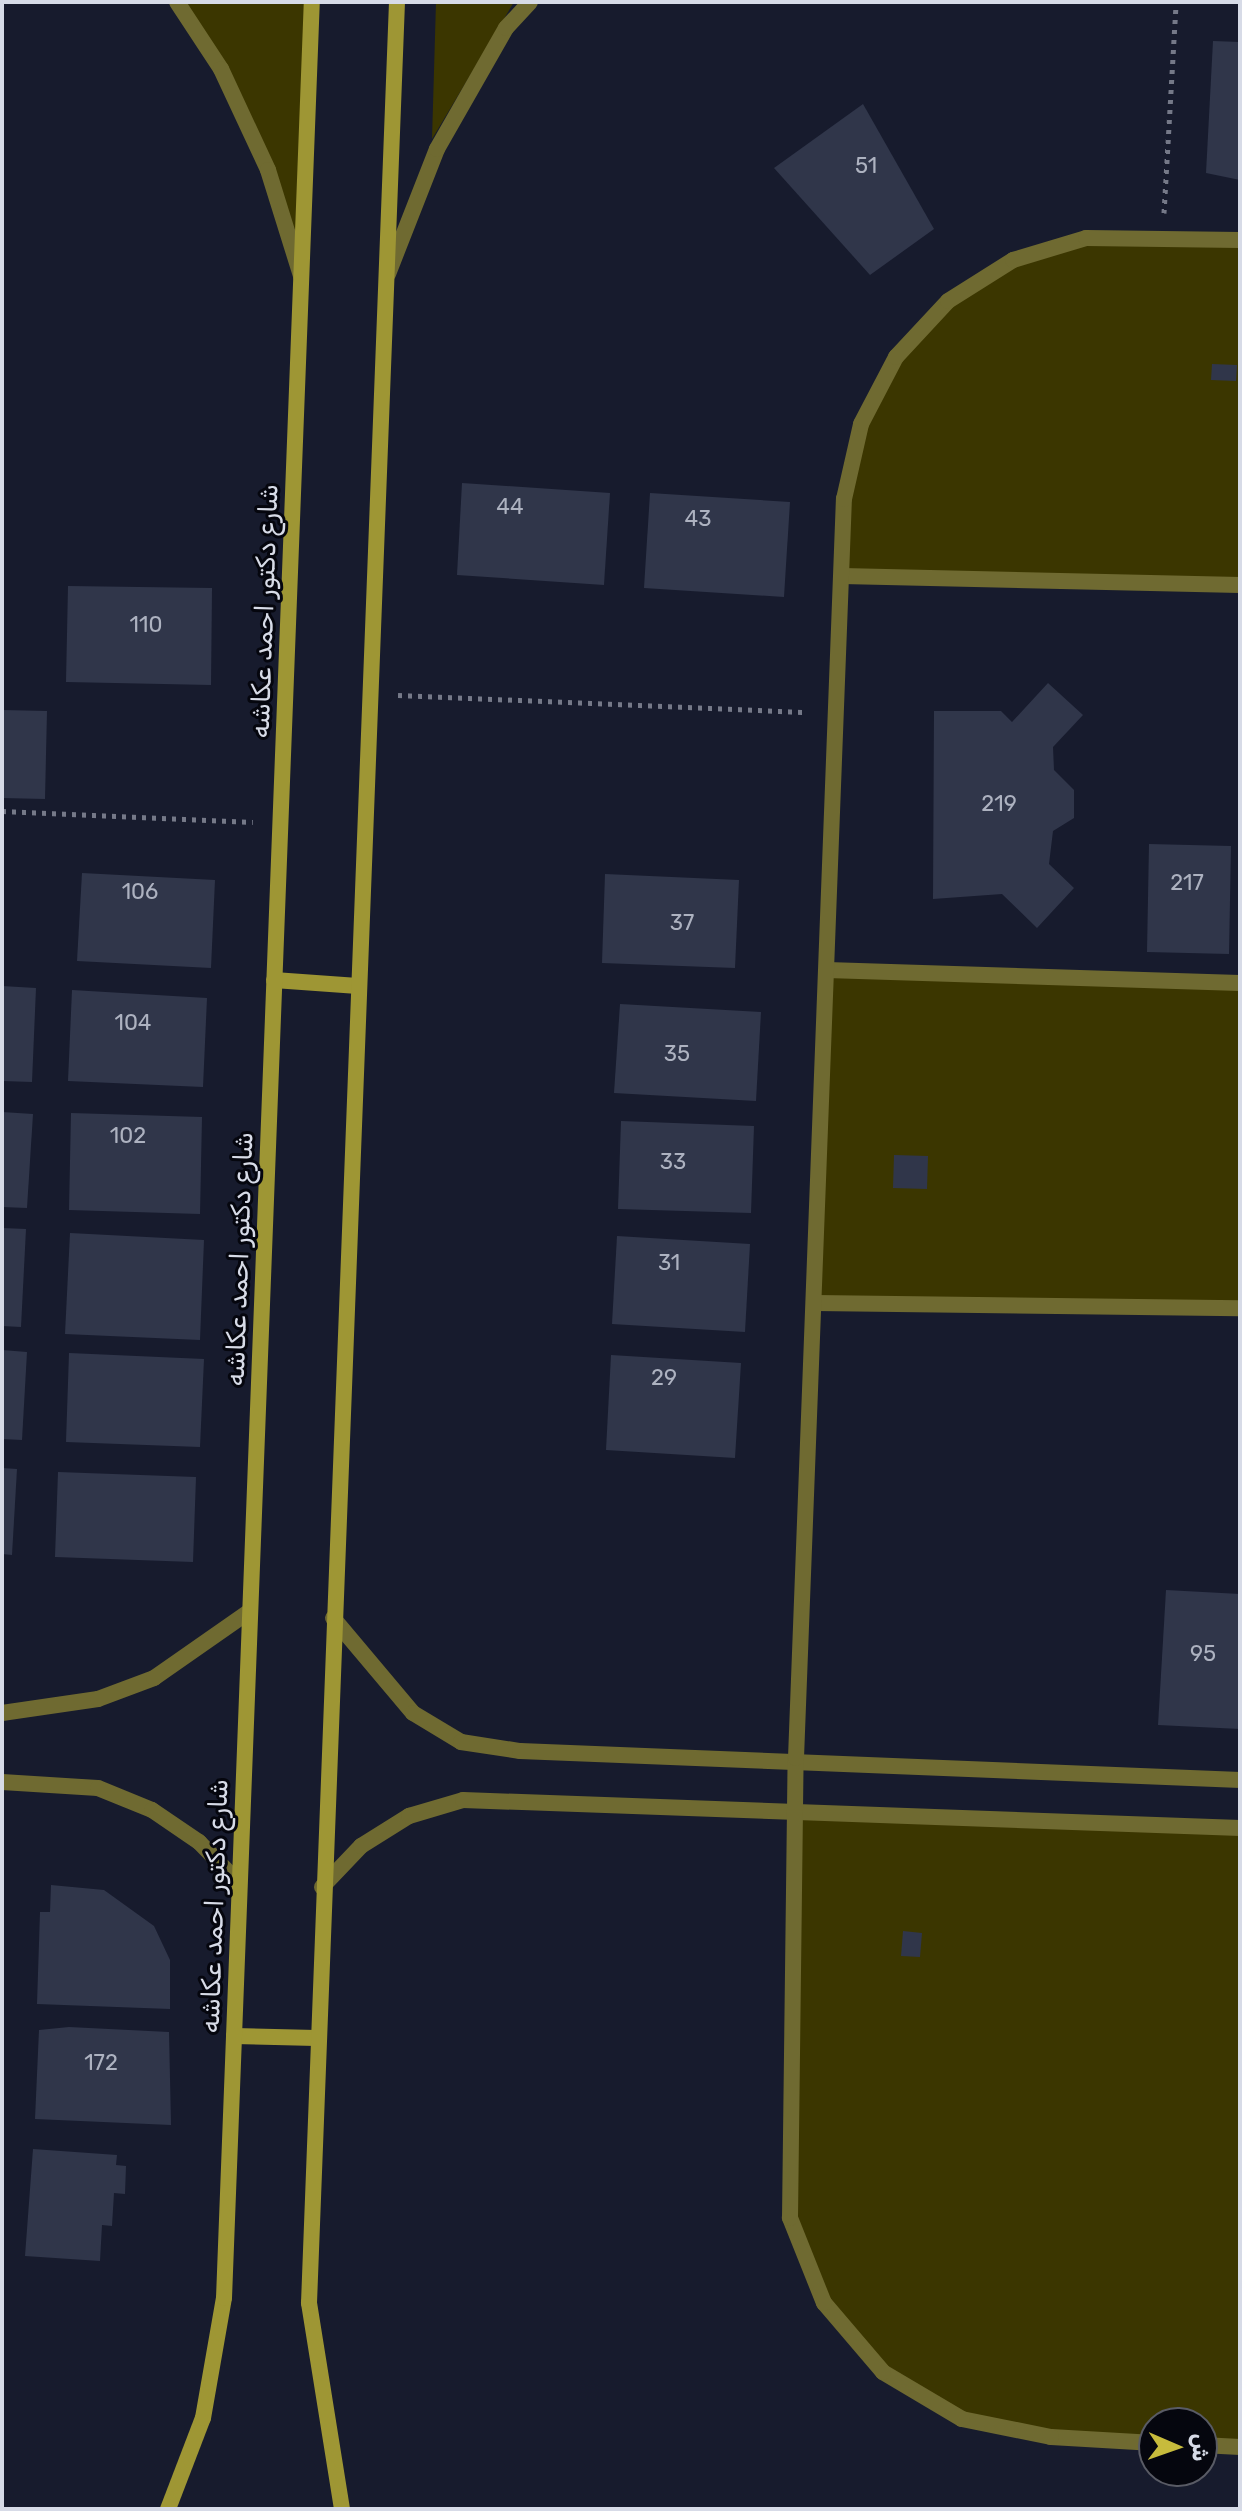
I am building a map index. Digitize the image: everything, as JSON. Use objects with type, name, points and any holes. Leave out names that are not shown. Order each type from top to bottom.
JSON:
[{"type":"street","points":[[177,2],[221,69],[268,170],[301,277]]},
{"type":"street","name":"شارع دكتور احمد عكاشه","points":[[168,2509],[203,2418],[224,2298],[312,2]]},
{"type":"street","points":[[342,2509],[309,2303],[316,2038],[397,2]]},
{"type":"street","points":[[386,279],[437,149],[506,28],[530,2]]},
{"type":"street","points":[[1138,2442],[1051,2437],[962,2419],[883,2372],[824,2303],[790,2218],[785,2126],[797,1809],[796,1758],[844,499],[861,424],[896,357],[948,301],[1013,260],[1086,238],[1162,236],[1240,240]]},
{"type":"street","points":[[842,576],[1240,585]]},
{"type":"street","points":[[827,970],[1240,983]]},
{"type":"street","points":[[274,980],[358,986]]},
{"type":"street","points":[[815,1303],[1240,1308]]},
{"type":"street","points":[[2,1713],[98,1699],[154,1678],[250,1611]]},
{"type":"street","points":[[333,1618],[413,1713],[461,1742],[520,1751],[796,1758],[1240,1780]]},
{"type":"street","points":[[2,1782],[98,1788],[152,1810],[199,1842],[239,1883]]},
{"type":"street","points":[[322,1887],[361,1846],[409,1816],[463,1800],[797,1809],[1240,1828]]},
{"type":"street","points":[[234,2036],[316,2038]]},
{"type":"street","points":[[1218,2446],[1240,2447]]},
{"type":"path","points":[[1162,236],[1176,2]]},
{"type":"path","points":[[369,694],[837,713]]},
{"type":"path","points":[[2,811],[281,823]]},
{"type":"shaded area","points":[[177,2],[312,2],[301,277],[268,170]]},
{"type":"shaded area","points":[[436,2],[514,2],[432,139]]},
{"type":"shaded area","points":[[1086,238],[1240,240],[1240,585],[842,576],[861,424],[896,357],[948,301],[1013,260]]},
{"type":"shaded area","points":[[827,970],[1240,983],[1240,1308],[815,1303]]},
{"type":"shaded area","points":[[797,1809],[1240,1828],[1240,2447],[1218,2446],[1218,2407],[1138,2407],[1138,2441],[962,2419],[883,2372],[824,2303],[790,2218]]},
{"type":"building","points":[[1213,41],[1240,42],[1240,180],[1206,173]]},
{"type":"building","points":[[863,104],[934,229],[870,275],[774,168]]},
{"type":"building","points":[[1212,364],[1237,365],[1236,381],[1211,380]]},
{"type":"building","points":[[462,483],[610,493],[604,585],[457,575]]},
{"type":"building","points":[[650,493],[790,502],[784,597],[644,588]]},
{"type":"building","points":[[68,586],[212,588],[211,685],[66,682]]},
{"type":"building","points":[[1048,683],[1083,715],[1053,747],[1054,770],[1074,790],[1074,818],[1053,831],[1049,864],[1074,888],[1037,928],[1002,894],[933,899],[934,711],[1001,711],[1012,722]]},
{"type":"building","points":[[2,710],[47,711],[45,799],[2,798]]},
{"type":"building","points":[[1149,844],[1231,846],[1229,954],[1147,952]]},
{"type":"building","points":[[82,873],[215,880],[211,968],[77,961]]},
{"type":"building","points":[[605,874],[739,880],[735,968],[602,963]]},
{"type":"building","points":[[2,986],[36,988],[32,1082],[2,1081]]},
{"type":"building","points":[[72,990],[207,998],[203,1087],[68,1081]]},
{"type":"building","points":[[620,1004],[761,1012],[756,1101],[614,1093]]},
{"type":"building","points":[[2,1112],[33,1114],[27,1208],[2,1207]]},
{"type":"building","points":[[71,1113],[202,1117],[200,1214],[69,1210]]},
{"type":"building","points":[[621,1121],[754,1126],[751,1213],[618,1209]]},
{"type":"building","points":[[894,1155],[928,1156],[927,1189],[893,1188]]},
{"type":"building","points":[[2,1228],[26,1229],[21,1327],[2,1326]]},
{"type":"building","points":[[70,1233],[204,1240],[200,1340],[65,1334]]},
{"type":"building","points":[[617,1236],[750,1244],[745,1332],[612,1324]]},
{"type":"building","points":[[2,1350],[27,1352],[22,1440],[2,1439]]},
{"type":"building","points":[[69,1353],[204,1359],[200,1447],[66,1442]]},
{"type":"building","points":[[611,1355],[741,1363],[735,1458],[606,1450]]},
{"type":"building","points":[[2,1468],[17,1469],[12,1555],[2,1554]]},
{"type":"building","points":[[58,1472],[196,1477],[193,1562],[55,1557]]},
{"type":"building","points":[[1166,1590],[1240,1594],[1240,1729],[1158,1725]]},
{"type":"building","points":[[51,1885],[104,1890],[154,1926],[170,1960],[170,2009],[37,2004],[40,1912],[50,1912]]},
{"type":"building","points":[[903,1931],[922,1933],[920,1957],[901,1956]]},
{"type":"building","points":[[69,2027],[169,2032],[171,2125],[35,2119],[39,2030]]},
{"type":"building","points":[[33,2149],[117,2155],[116,2165],[126,2166],[125,2194],[114,2193],[112,2226],[102,2225],[100,2261],[25,2256]]}]
